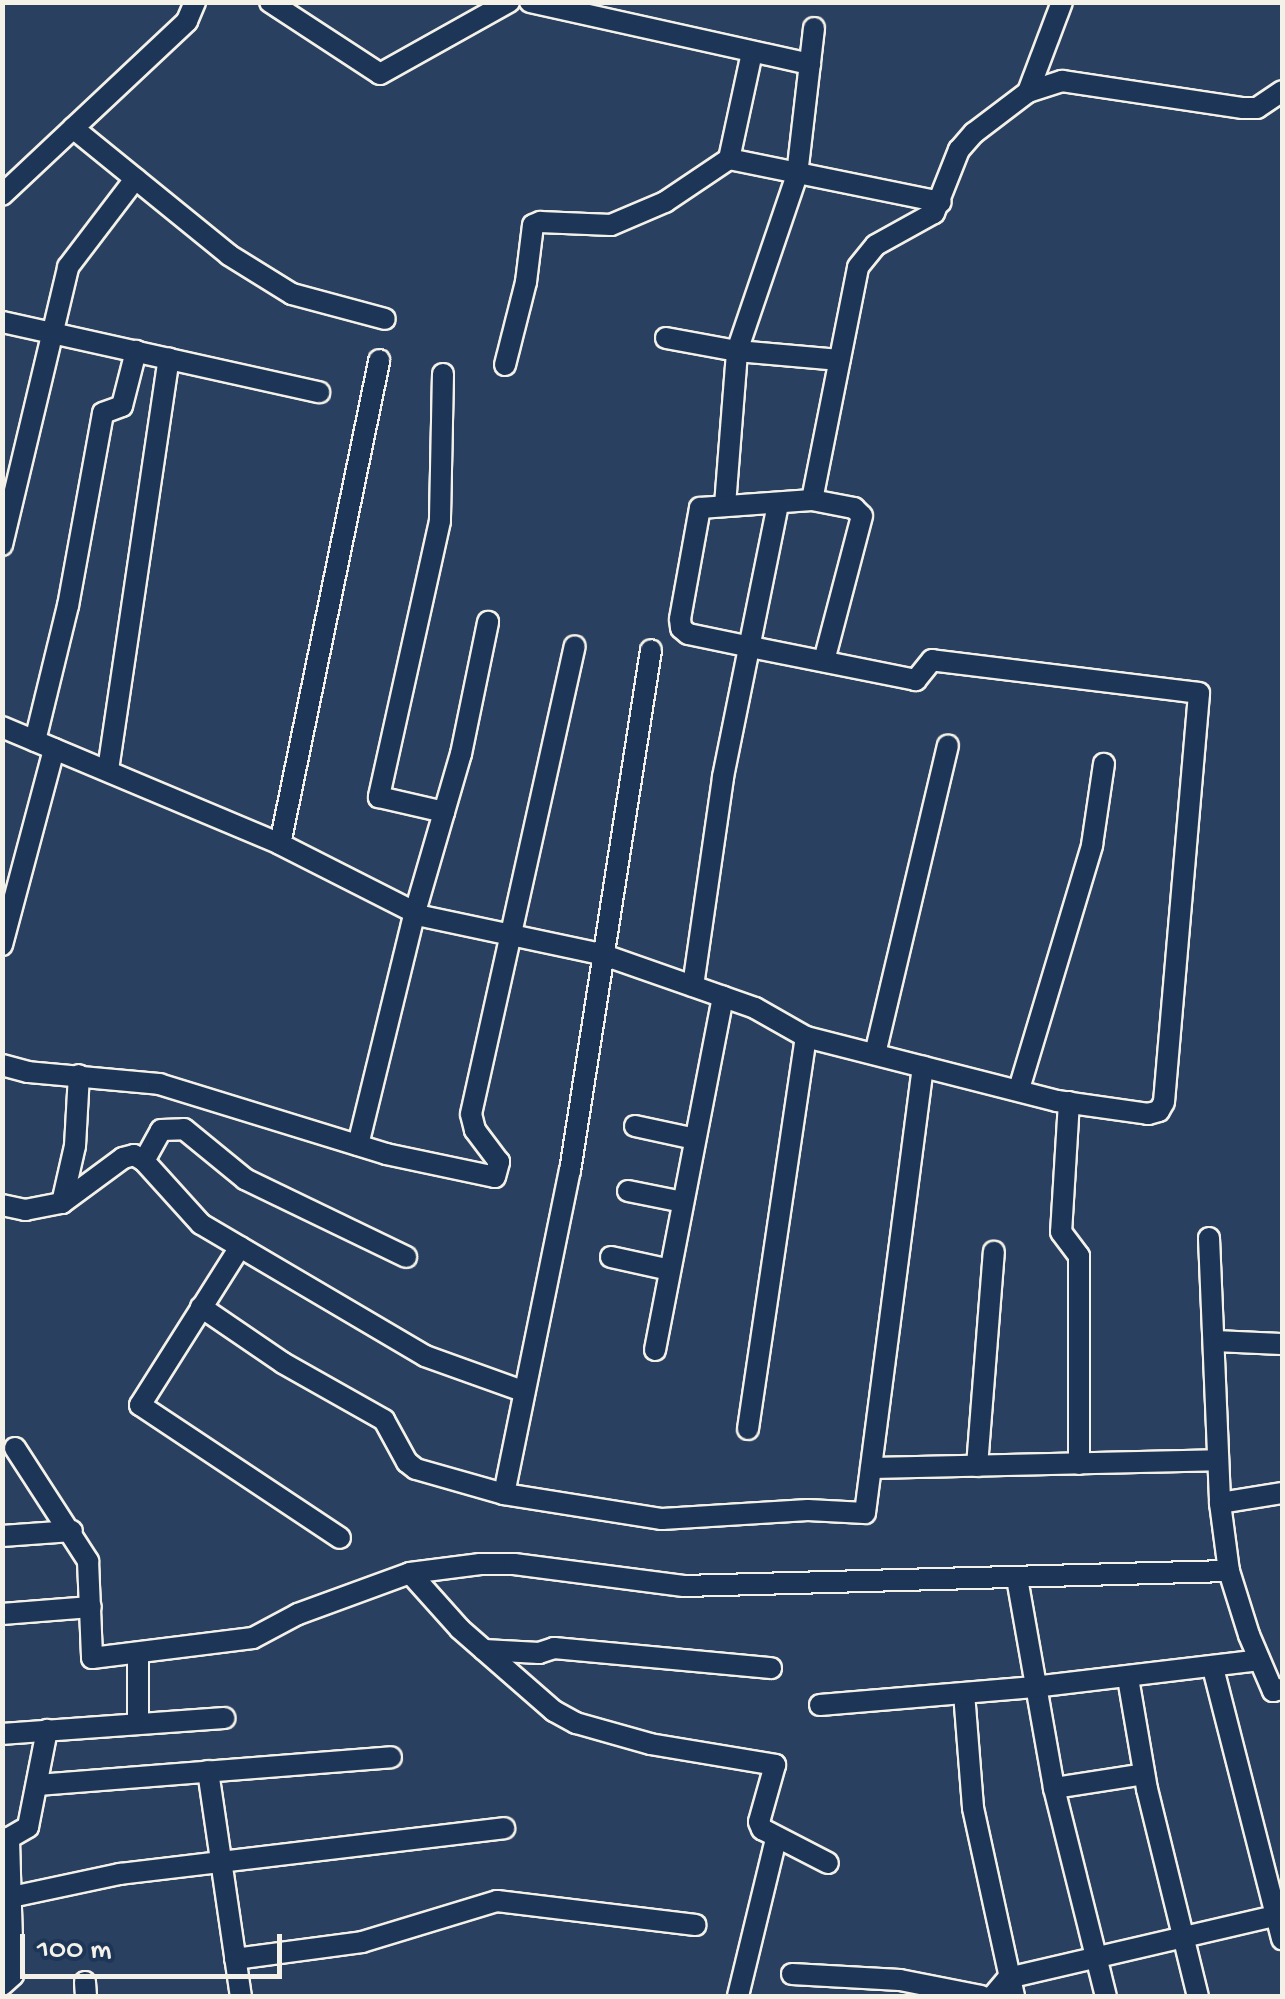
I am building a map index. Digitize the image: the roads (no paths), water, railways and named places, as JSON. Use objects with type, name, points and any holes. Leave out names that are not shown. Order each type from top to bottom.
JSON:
[{"type":"street","points":[[2,195],[186,21],[195,2]]},
{"type":"street","points":[[270,2],[380,74],[509,2]]},
{"type":"street","points":[[530,2],[810,64]]},
{"type":"street","points":[[1028,92],[1062,2]]},
{"type":"street","points":[[725,506],[736,352],[797,175],[814,28]]},
{"type":"street","points":[[730,160],[752,53]]},
{"type":"street","points":[[812,500],[858,266],[876,245],[934,213],[960,150],[1028,92],[1062,80],[1244,108],[1257,108],[1282,91]]},
{"type":"street","points":[[73,128],[229,256],[292,294],[384,319]]},
{"type":"street","points":[[505,365],[526,282],[533,225],[611,226],[665,202],[730,160],[941,202]]},
{"type":"street","points":[[2,545],[68,268],[135,180]]},
{"type":"street","points":[[2,322],[319,392]]},
{"type":"street","points":[[666,338],[736,352],[840,360]]},
{"type":"street","points":[[2,945],[44,745],[103,413],[122,406],[136,351]]},
{"type":"street","points":[[108,770],[169,358]]},
{"type":"street","points":[[280,844],[379,360]]},
{"type":"street","points":[[443,374],[440,522],[379,797],[444,812]]},
{"type":"street","points":[[2,727],[280,844],[414,912],[510,937],[600,954],[755,1008],[806,1037],[1069,1102],[1148,1114],[1159,1111],[1164,1102],[1199,693],[932,660],[916,680],[824,662],[688,634],[681,628],[697,514],[707,506],[778,505],[812,500],[854,508],[862,516],[863,526],[824,662]]},
{"type":"street","points":[[693,986],[746,646],[778,505]]},
{"type":"street","points":[[358,1145],[414,912],[444,812],[488,622]]},
{"type":"street","points":[[2,1065],[28,1072],[159,1084],[358,1145],[496,1177],[498,1162],[476,1130],[471,1114],[575,646]]},
{"type":"street","points":[[504,1494],[570,1170],[600,954],[651,650]]},
{"type":"street","points":[[875,1054],[948,746]]},
{"type":"street","points":[[1019,1088],[1092,845],[1104,764]]},
{"type":"street","points":[[655,1350],[723,996]]},
{"type":"street","points":[[748,1429],[806,1037]]},
{"type":"street","points":[[201,1307],[283,1363],[384,1420],[416,1469],[504,1494],[662,1519],[808,1510],[865,1514],[923,1067]]},
{"type":"street","points":[[62,1202],[76,1146],[79,1074]]},
{"type":"street","points":[[1069,1102],[1062,1232],[1079,1256],[1079,1464]]},
{"type":"street","points":[[144,1161],[161,1130],[171,1126],[184,1129],[245,1179],[406,1257]]},
{"type":"street","points":[[635,1126],[695,1139]]},
{"type":"street","points":[[2,1205],[25,1210],[62,1202],[123,1158],[134,1156],[144,1161],[201,1224],[240,1248],[425,1356],[523,1391]]},
{"type":"street","points":[[628,1191],[684,1202]]},
{"type":"street","points":[[1209,1238],[1220,1504],[1229,1571],[1273,1691],[1282,1689]]},
{"type":"street","points":[[240,1248],[140,1406],[340,1538]]},
{"type":"street","points":[[978,1466],[994,1252]]},
{"type":"street","points":[[610,1257],[670,1270]]},
{"type":"street","points":[[1214,1342],[1282,1344]]},
{"type":"street","points":[[15,1448],[72,1531],[88,1562],[92,1658],[253,1638],[298,1614],[410,1573],[514,1564],[684,1586],[1229,1571]]},
{"type":"street","points":[[871,1468],[1218,1460]]},
{"type":"street","points":[[1220,1504],[1282,1493]]},
{"type":"street","points":[[2,1536],[72,1531]]},
{"type":"street","points":[[410,1573],[484,1650],[554,1711],[576,1722],[650,1744],[774,1765],[759,1822],[776,1839],[828,1864]]},
{"type":"street","points":[[1017,1578],[1054,1788],[1106,1996]]},
{"type":"street","points":[[2,1614],[91,1607]]},
{"type":"street","points":[[484,1650],[540,1653],[554,1648],[771,1668]]},
{"type":"street","points":[[138,1653],[138,1724]]},
{"type":"street","points":[[820,1706],[1034,1688],[1260,1660]]},
{"type":"street","points":[[1213,1668],[1282,1940]]},
{"type":"street","points":[[1128,1678],[1144,1774],[1198,1996]]},
{"type":"street","points":[[964,1693],[973,1808],[1011,1988]]},
{"type":"street","points":[[2,1734],[224,1718]]},
{"type":"street","points":[[2,1985],[13,1976],[5,1899],[9,1838],[28,1827],[47,1730]]},
{"type":"street","points":[[38,1784],[152,1779],[391,1757]]},
{"type":"street","points":[[208,1771],[240,1996]]},
{"type":"street","points":[[1054,1788],[1144,1774]]},
{"type":"street","points":[[5,1899],[120,1874],[504,1828]]},
{"type":"street","points":[[738,1996],[776,1839]]},
{"type":"street","points":[[235,1958],[362,1942],[497,1901],[696,1925]]},
{"type":"street","points":[[993,1996],[1095,1957],[1182,1941],[1275,1916]]},
{"type":"street","points":[[792,1974],[900,1980],[981,1996]]}]
